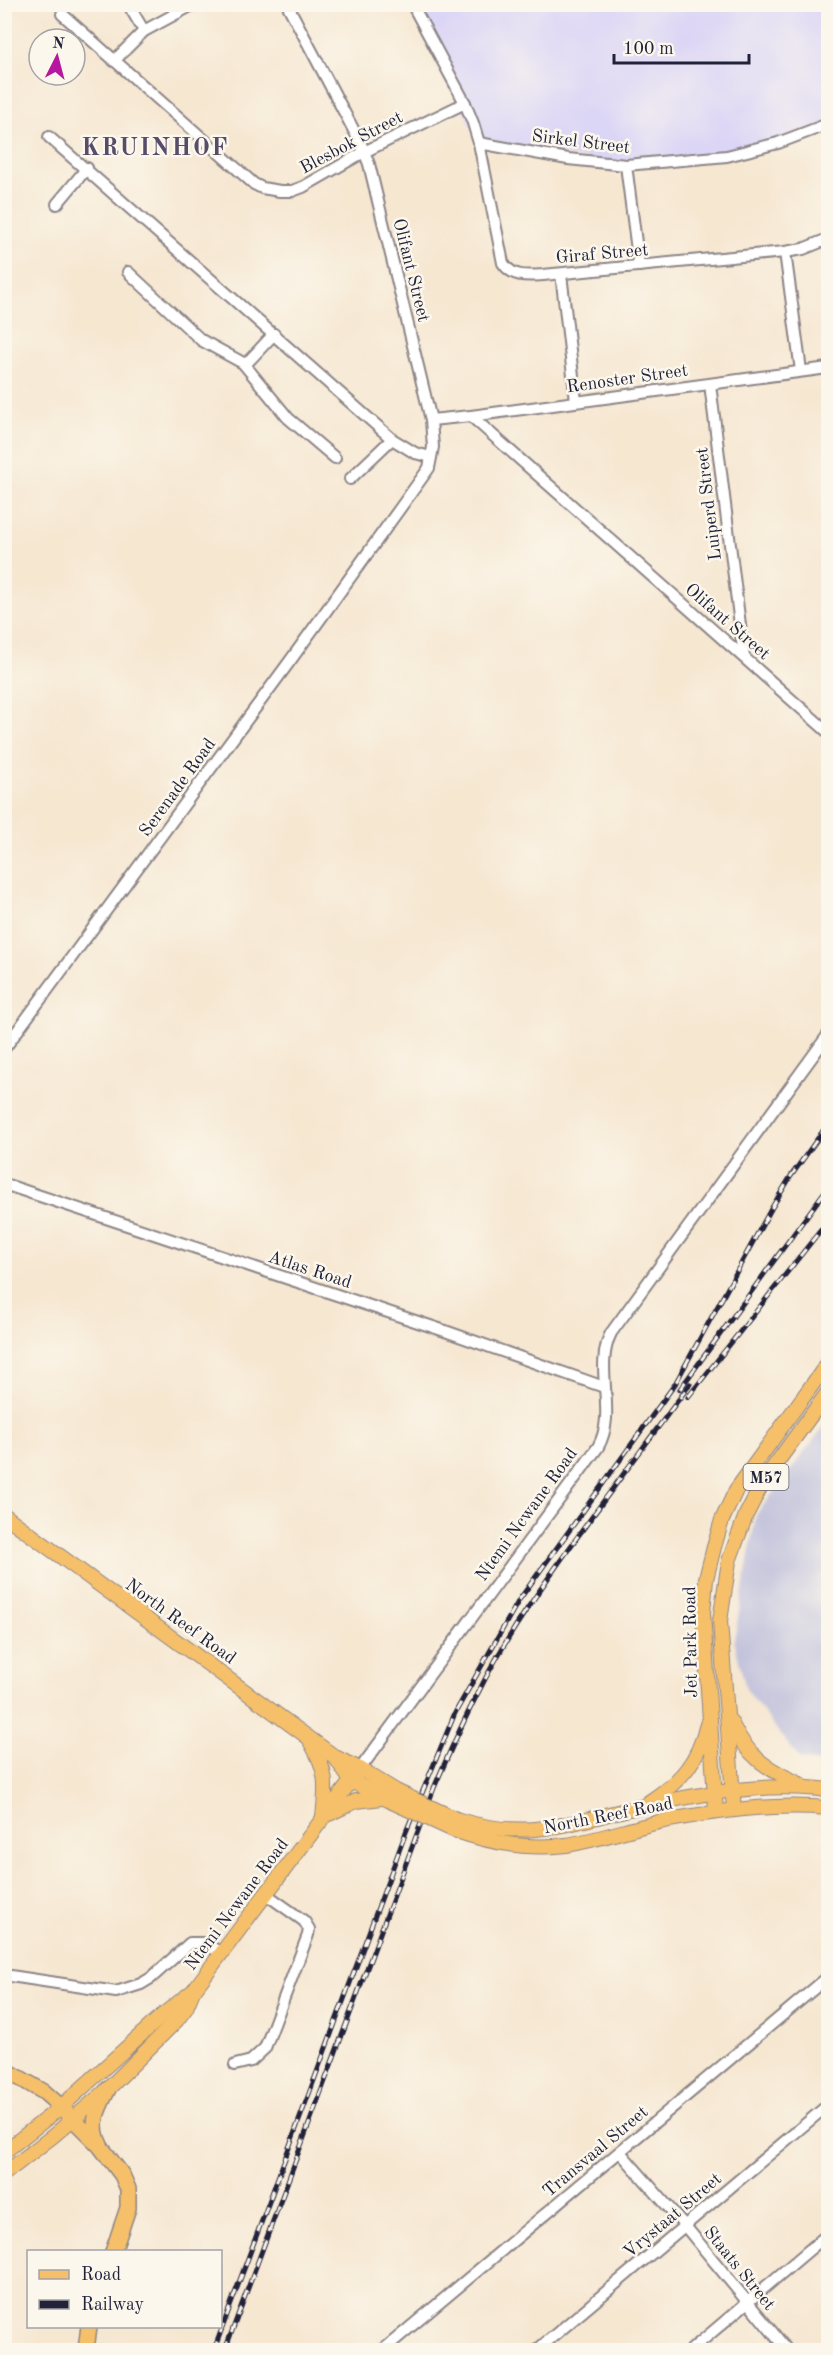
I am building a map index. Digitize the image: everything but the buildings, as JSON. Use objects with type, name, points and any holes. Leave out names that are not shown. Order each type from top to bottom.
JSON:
[{"type":"highway","points":[[4,2069],[44,2092],[114,2162],[128,2189],[126,2218],[115,2250]]},
{"type":"highway","points":[[100,2146],[94,2132],[94,2119],[108,2089]]},
{"type":"highway","points":[[86,2350],[88,2328]]},
{"type":"main road","name":"Jet Park Road","points":[[716,1812],[704,1640],[706,1579],[722,1520],[736,1490],[828,1362]]},
{"type":"main road","name":"Jet Park Road","points":[[734,1810],[720,1621],[729,1561],[746,1515],[764,1480],[828,1392]]},
{"type":"main road","name":"North Reef Road","points":[[4,1515],[335,1757],[360,1769],[391,1797]]},
{"type":"main road","points":[[642,1806],[668,1789],[687,1771],[698,1752],[710,1714]]},
{"type":"main road","points":[[727,1714],[743,1744],[758,1761],[771,1771],[806,1787]]},
{"type":"main road","points":[[307,1735],[321,1760],[325,1773],[326,1786],[322,1818]]},
{"type":"main road","name":"North Reef Road","points":[[335,1757],[351,1781],[492,1842],[537,1848],[567,1845],[662,1822],[734,1810]]},
{"type":"main road","name":"Ntemi Ncwane Road","points":[[4,2152],[61,2107],[165,2013],[193,1991],[360,1769]]},
{"type":"main road","points":[[733,1790],[806,1787],[828,1790]]},
{"type":"main road","name":"North Reef Road","points":[[455,1825],[521,1831],[549,1828],[642,1806],[733,1790]]},
{"type":"main road","points":[[322,1818],[356,1801],[391,1797]]},
{"type":"main road","points":[[734,1810],[777,1806],[828,1808]]},
{"type":"main road","name":"Ntemi Ncwane Road","points":[[4,2174],[108,2089],[177,2020],[186,2008],[193,1991]]},
{"type":"street","points":[[128,4],[144,31]]},
{"type":"street","points":[[114,61],[144,31],[194,4]]},
{"type":"street","name":"Olifant Street","points":[[287,4],[364,152],[431,420],[432,457],[423,477],[374,544]]},
{"type":"street","points":[[412,4],[465,103],[479,143]]},
{"type":"street","name":"Blesbok Street","points":[[62,14],[254,184],[262,188],[280,191],[297,189],[364,152],[465,103]]},
{"type":"street","name":"Sirkel Street","points":[[479,143],[568,159],[626,165],[727,156],[778,143],[828,124]]},
{"type":"street","points":[[49,137],[87,168],[392,439],[416,453],[432,457]]},
{"type":"street","name":"Giraf Street","points":[[479,143],[503,263],[510,272],[521,276],[785,252],[803,249],[828,239]]},
{"type":"street","points":[[626,165],[639,266]]},
{"type":"street","points":[[57,204],[87,168]]},
{"type":"street","points":[[785,252],[801,371]]},
{"type":"street","points":[[128,272],[201,340],[245,365],[288,418],[335,458]]},
{"type":"street","points":[[561,274],[576,401]]},
{"type":"street","points":[[245,365],[274,334]]},
{"type":"street","name":"Renoster Street","points":[[431,420],[828,368]]},
{"type":"street","name":"Luiperd Street","points":[[710,384],[744,657]]},
{"type":"street","name":"Olifant Street","points":[[471,416],[828,732]]},
{"type":"street","points":[[350,478],[392,439]]},
{"type":"street","name":"Serenade Road","points":[[4,1049],[374,544]]},
{"type":"street","name":"Ntemi Ncwane Road","points":[[360,1769],[598,1447],[605,1423],[603,1358],[611,1333],[828,1035]]},
{"type":"street","name":"Atlas Road","points":[[4,1184],[446,1331],[604,1387]]},
{"type":"street","points":[[236,2065],[251,2061],[265,2048],[308,1935],[309,1929],[304,1921],[266,1894]]},
{"type":"street","points":[[4,1975],[116,1992],[141,1984],[151,1978],[190,1943],[203,1943],[222,1953]]},
{"type":"street","name":"Transvaal Street","points":[[383,2350],[828,1977]]},
{"type":"street","name":"Vrystaat Street","points":[[537,2350],[828,2105]]},
{"type":"street","name":"Staats Street","points":[[620,2152],[685,2226],[787,2350]]},
{"type":"street","points":[[692,2350],[828,2234]]},
{"type":"shaded area","points":[[410,5],[828,5],[828,125],[715,157],[626,165],[479,143]]},
{"type":"shaded area","points":[[828,1421],[828,1764],[800,1759],[777,1730],[746,1689],[734,1640],[756,1515]]},
{"type":"railway","points":[[214,2350],[406,1832],[455,1713],[519,1600],[675,1384],[771,1209],[828,1124]]},
{"type":"railway","points":[[680,1389],[828,1187]]},
{"type":"railway","points":[[688,1397],[828,1221]]},
{"type":"railway","points":[[225,2350],[434,1788],[466,1718],[489,1672],[529,1606],[690,1384]]},
{"type":"district","name":"KRUINHOF","points":[[155,147]]}]
